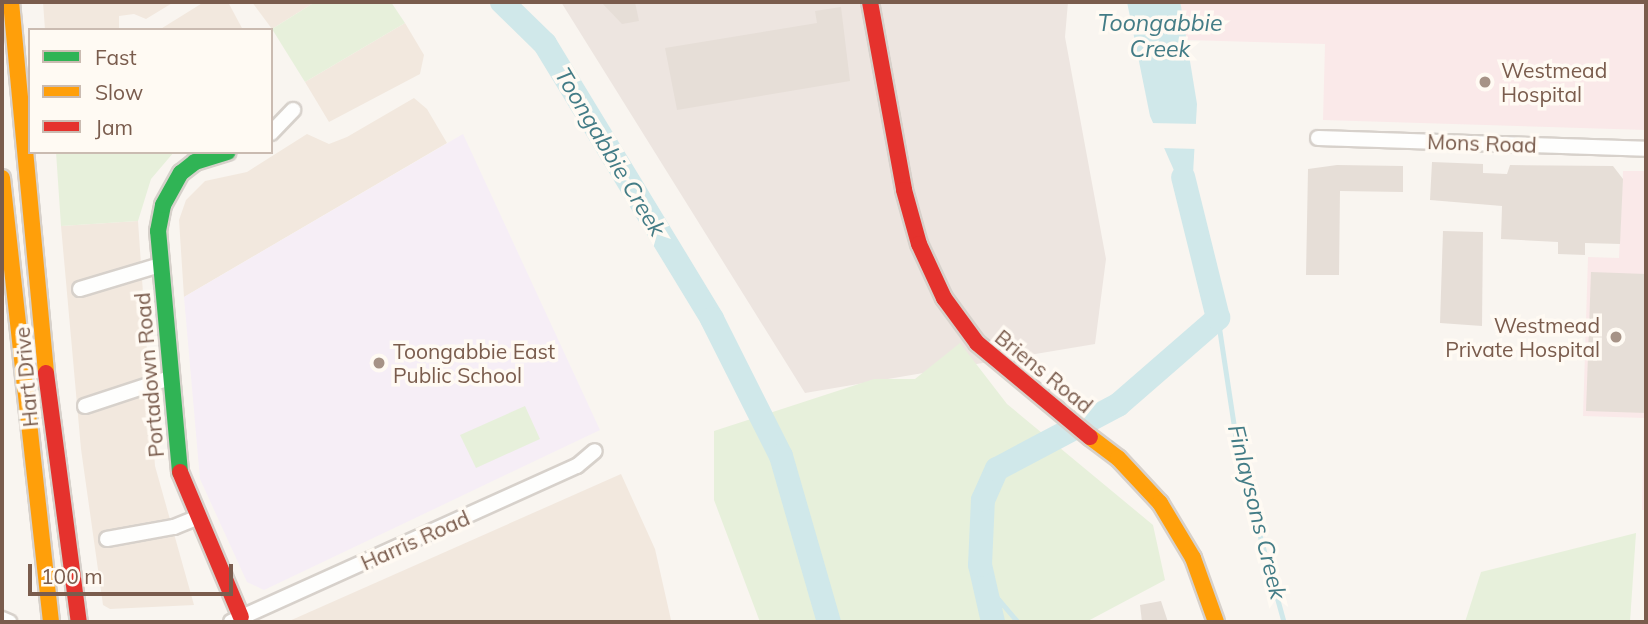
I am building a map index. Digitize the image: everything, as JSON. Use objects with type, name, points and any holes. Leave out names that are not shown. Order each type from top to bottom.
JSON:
[{"type":"main road","name":"Hart Drive","points":[[11,2],[54,452],[79,622]]},
{"type":"main road","name":"Briens Road","points":[[870,2],[904,190],[919,244],[944,298],[977,343],[1026,387],[1118,458],[1160,503],[1194,558],[1216,622]]},
{"type":"main road","name":"Portadown Road","points":[[221,154],[195,162],[169,190],[158,231],[181,482],[236,620]]},
{"type":"main road","name":"Hart Drive","points":[[2,178],[51,622]]},
{"type":"street","points":[[273,131],[293,110]]},
{"type":"street","name":"Mons Road","points":[[1318,138],[1646,149]]},
{"type":"street","points":[[80,289],[160,265]]},
{"type":"street","points":[[85,406],[170,378]]},
{"type":"street","name":"Harris Road","points":[[236,620],[577,466],[595,451]]},
{"type":"street","points":[[107,539],[196,518]]},
{"type":"street","points":[[2,619],[9,622]]},
{"type":"shaded area","points":[[43,2],[174,2],[146,19],[134,14],[119,16],[119,28],[45,28]]},
{"type":"shaded area","points":[[204,2],[228,2],[242,28],[162,28]]},
{"type":"shaded area","points":[[252,2],[315,2],[273,28]]},
{"type":"shaded area","points":[[561,2],[1068,2],[1065,37],[1106,259],[1095,344],[805,393]]},
{"type":"shaded area","name":"Westmead Hospital","points":[[1180,2],[1646,2],[1646,130],[1323,120],[1325,44],[1187,40]]},
{"type":"shaded area","points":[[405,23],[424,55],[420,74],[329,122],[305,82]]},
{"type":"shaded area","points":[[414,98],[427,109],[447,143],[184,297],[179,220],[186,200],[205,181],[247,172],[307,134],[329,144],[347,137]]},
{"type":"shaded area","name":"Toongabbie East Public School","points":[[463,134],[600,430],[264,590],[247,582],[200,479],[184,297]]},
{"type":"shaded area","name":"Westmead Private Hospital","points":[[1623,171],[1646,171],[1646,510],[1642,510],[1644,418],[1583,416],[1588,257],[1619,258]]},
{"type":"shaded area","points":[[138,221],[155,466],[194,605],[110,609],[103,605],[81,449],[61,226]]},
{"type":"shaded area","points":[[621,474],[655,549],[671,620],[287,622]]},
{"type":"green space","points":[[315,2],[391,2],[405,23],[305,82],[273,28]]},
{"type":"green space","points":[[56,154],[172,154],[151,179],[138,221],[61,226]]},
{"type":"green space","points":[[960,343],[1007,404],[1153,525],[1165,580],[1086,622],[760,622],[714,500],[714,431],[874,379],[915,379]]},
{"type":"green space","points":[[525,406],[540,439],[476,468],[460,435]]},
{"type":"green space","points":[[1636,533],[1630,622],[1465,622],[1481,572]]},
{"type":"water","name":"Toongabbie Creek","points":[[1127,2],[1180,2],[1197,104],[1191,209],[1150,116]]},
{"type":"pier","points":[[1150,123],[1200,124],[1198,149],[1161,148]]},
{"type":"building","points":[[601,2],[635,2],[639,21],[622,24]]},
{"type":"building","points":[[841,7],[850,81],[677,110],[665,48],[817,23],[815,11]]},
{"type":"building","points":[[1432,162],[1483,164],[1483,173],[1507,174],[1510,165],[1613,166],[1623,179],[1620,244],[1585,243],[1585,255],[1558,254],[1558,242],[1501,239],[1502,206],[1430,200]]},
{"type":"building","points":[[1337,165],[1403,166],[1403,192],[1340,191],[1339,275],[1306,275],[1308,169]]},
{"type":"building","points":[[1443,231],[1483,232],[1482,326],[1440,323]]},
{"type":"building","name":"Westmead Private Hospital","points":[[1591,272],[1646,274],[1646,413],[1586,411]]},
{"type":"building","points":[[1161,601],[1168,622],[1142,622],[1140,605]]},
{"type":"waterway","name":"Toongabbie Creek","points":[[502,2],[545,44],[712,319],[781,456],[829,622]]},
{"type":"waterway","name":"Toongabbie Creek","points":[[993,622],[980,565],[983,500],[997,469],[1118,405],[1218,318],[1183,177]]},
{"type":"waterway","name":"Finlaysons Creek","points":[[1218,318],[1240,463],[1284,622]]},
{"type":"waterway","points":[[984,582],[1018,622]]},
{"type":"traffic: fast","points":[[180,472],[158,231],[163,205],[181,173],[195,162],[221,154]]},
{"type":"traffic: slow","points":[[11,2],[46,373]]},
{"type":"traffic: slow","points":[[2,178],[51,622]]},
{"type":"traffic: slow","points":[[1090,437],[1118,458],[1160,503],[1193,558],[1216,622]]},
{"type":"traffic: jam","points":[[870,2],[904,190],[919,244],[944,298],[977,343],[1090,437]]},
{"type":"traffic: jam","points":[[46,373],[79,622]]},
{"type":"traffic: jam","points":[[180,472],[241,617]]},
{"type":"place","name":"Westmead Hospital","points":[[1485,82]]},
{"type":"place","name":"Westmead Private Hospital","points":[[1616,337]]},
{"type":"place","name":"Toongabbie East Public School","points":[[379,363]]}]
